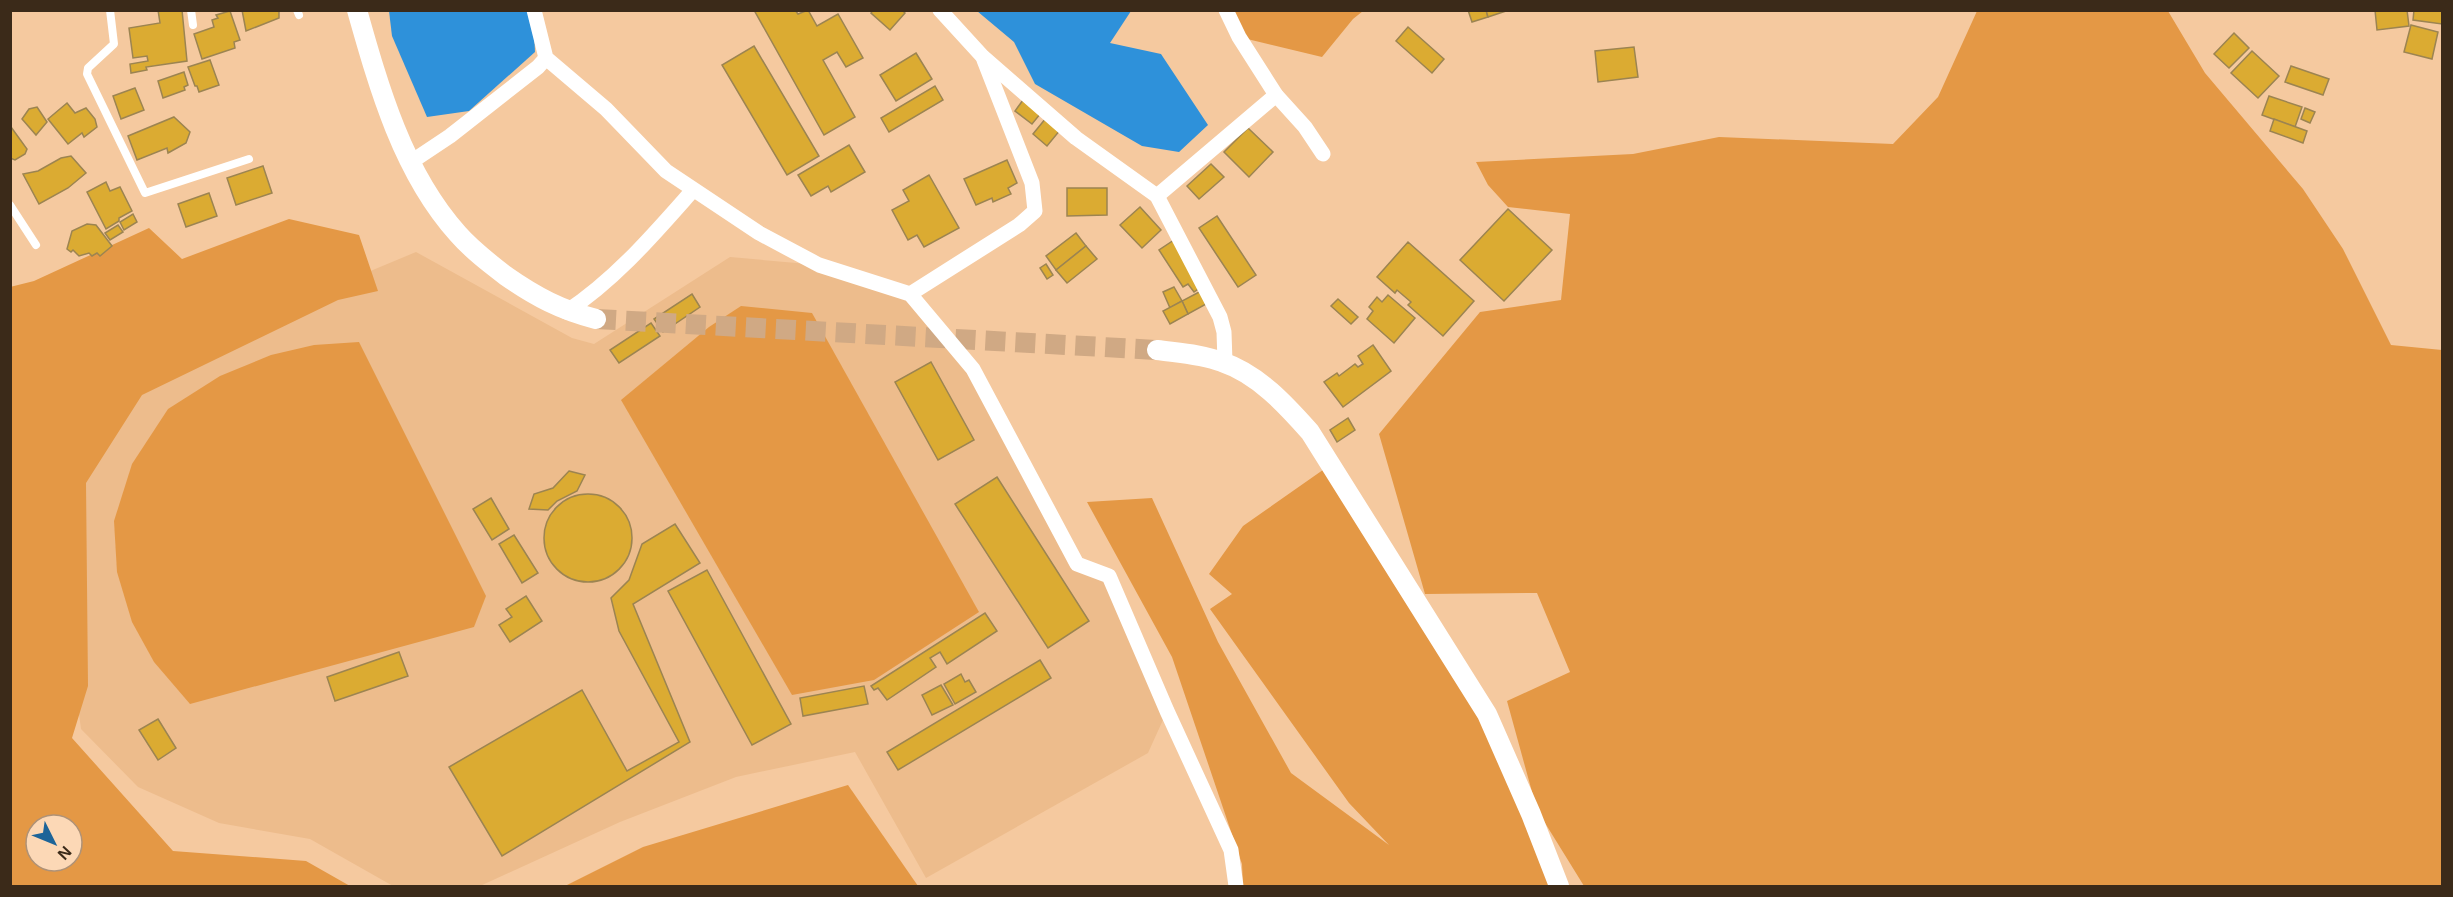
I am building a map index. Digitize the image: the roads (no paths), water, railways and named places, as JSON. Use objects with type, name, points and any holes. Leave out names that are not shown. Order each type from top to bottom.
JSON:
[{"type":"street","points":[[357,10],[393,123],[427,192],[457,234],[525,290],[566,312],[596,319]]},
{"type":"street","points":[[534,10],[546,58],[606,109],[666,171],[759,233],[819,265],[910,294],[973,369],[1077,564],[1109,576],[1231,850],[1236,886]]},
{"type":"street","points":[[940,10],[983,57],[1076,138],[1157,196],[1220,317],[1224,332],[1225,362]]},
{"type":"street","points":[[1226,10],[1239,37],[1276,95],[1305,127],[1323,154]]},
{"type":"street","points":[[910,294],[1019,225],[1035,211],[1032,183],[983,57]]},
{"type":"street","points":[[411,162],[450,136],[538,67],[546,58]]},
{"type":"street","points":[[1157,196],[1276,95]]},
{"type":"street","points":[[566,312],[596,291],[638,252],[693,190]]},
{"type":"street","points":[[1157,350],[1198,355],[1225,362],[1262,384],[1310,432],[1487,714],[1531,813],[1559,886]]},
{"type":"lane","points":[[110,10],[114,44],[88,68],[87,74],[145,193],[249,159]]},
{"type":"lane","points":[[191,10],[193,25]]},
{"type":"lane","points":[[10,206],[36,245]]},
{"type":"water","points":[[389,11],[533,11],[535,52],[469,111],[427,117],[392,36]]},
{"type":"water","points":[[977,11],[1131,11],[1110,43],[1161,54],[1208,125],[1179,152],[1142,146],[1035,84],[1014,42]]},
{"type":"tunnel","points":[[596,319],[1157,350]]}]
